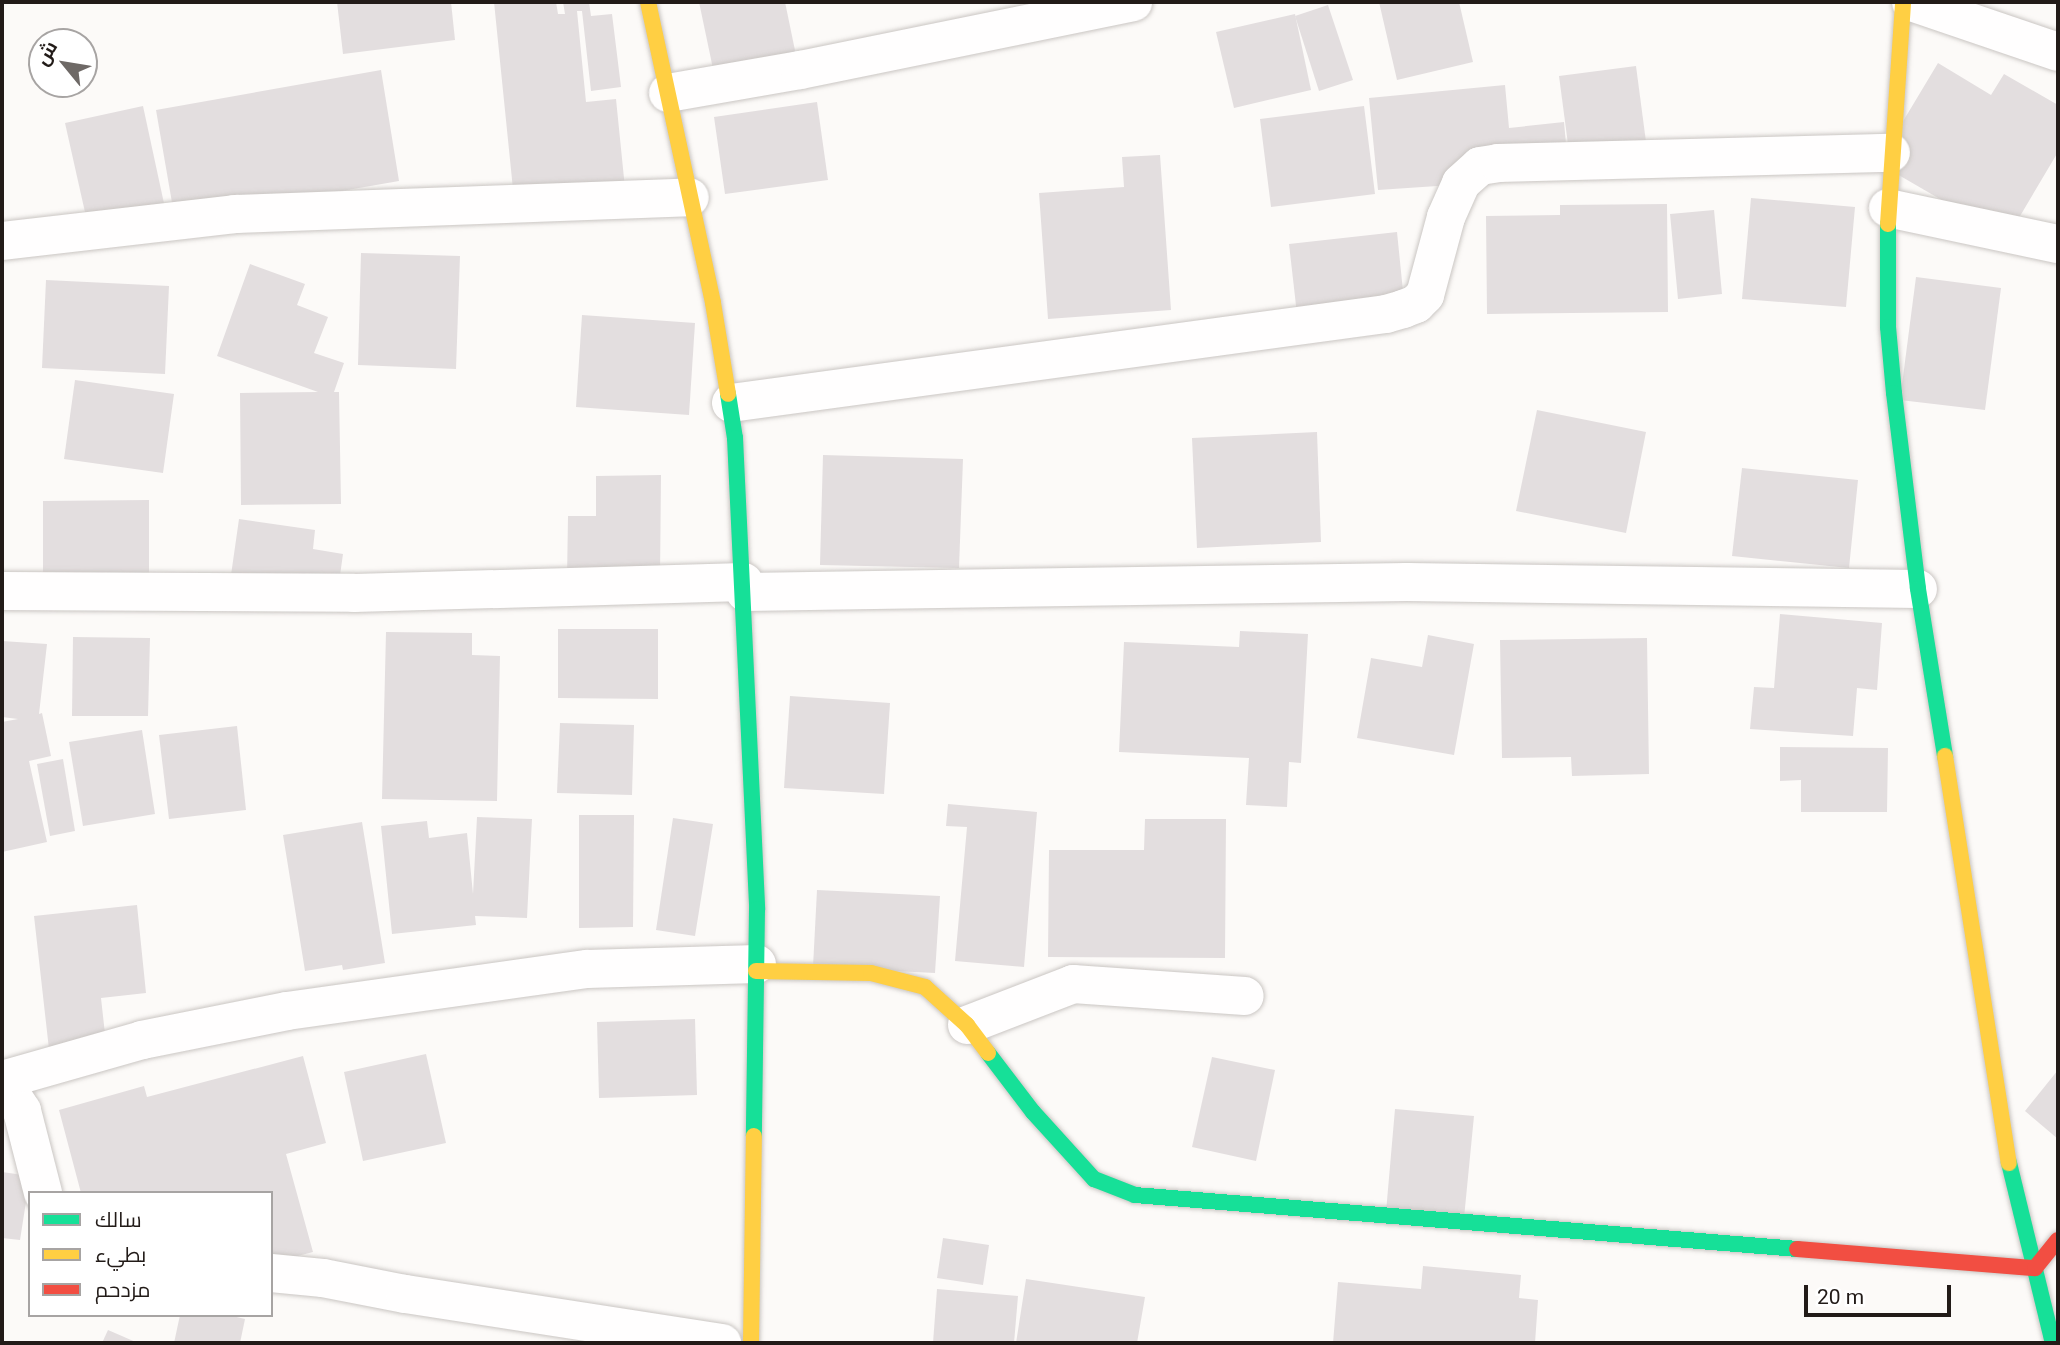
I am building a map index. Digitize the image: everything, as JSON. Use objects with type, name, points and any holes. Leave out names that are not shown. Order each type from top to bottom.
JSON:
[{"type":"street","points":[[648,2],[731,402],[745,587],[757,967],[751,1343]]},
{"type":"street","points":[[668,93],[800,70],[1133,2]]},
{"type":"street","points":[[1903,2],[1888,208],[1888,327],[1918,589],[2013,1185],[2054,1338]]},
{"type":"street","points":[[1911,2],[2058,52]]},
{"type":"street","points":[[731,402],[1386,314],[1403,309],[1416,304],[1425,295],[1446,217],[1461,183],[1480,166],[1498,163],[1891,153]]},
{"type":"street","points":[[2,241],[235,214],[690,197]]},
{"type":"street","points":[[1888,208],[2058,244]]},
{"type":"street","points":[[2,591],[354,593],[1394,582],[1918,589]]},
{"type":"street","points":[[42,1191],[22,1111],[2,1080],[128,1044],[287,1012],[587,968],[757,967],[871,973],[912,983],[940,998],[967,1025],[1033,1112],[1094,1179],[1135,1195],[2035,1268]]},
{"type":"street","points":[[967,1025],[1073,984],[1245,996]]},
{"type":"street","points":[[2035,1268],[2058,1240]]},
{"type":"street","points":[[273,1273],[323,1278],[405,1294],[722,1343]]},
{"type":"building","points":[[337,2],[451,2],[455,40],[343,54]]},
{"type":"building","points":[[494,2],[556,2],[558,14],[565,14],[563,2],[589,2],[591,16],[612,14],[621,87],[591,91],[582,11],[577,11],[586,102],[616,99],[627,208],[516,219]]},
{"type":"building","points":[[699,2],[785,2],[798,65],[716,83]]},
{"type":"building","points":[[1379,2],[1459,2],[1473,62],[1397,80]]},
{"type":"building","points":[[1328,5],[1353,80],[1319,91],[1295,16]]},
{"type":"building","points":[[1295,14],[1311,90],[1234,108],[1216,32]]},
{"type":"building","points":[[1938,63],[1991,95],[2004,74],[2058,105],[2058,152],[2007,238],[1878,163]]},
{"type":"building","points":[[1636,66],[1648,157],[1571,167],[1559,76]]},
{"type":"building","points":[[381,70],[399,181],[175,220],[156,110]]},
{"type":"building","points":[[1505,85],[1509,128],[1564,122],[1569,177],[1378,190],[1369,98]]},
{"type":"building","points":[[817,102],[828,180],[725,194],[714,117]]},
{"type":"building","points":[[143,106],[168,222],[91,239],[65,123]]},
{"type":"building","points":[[1364,106],[1375,194],[1271,207],[1260,119]]},
{"type":"building","points":[[1160,155],[1171,310],[1048,319],[1039,193],[1124,187],[1122,157]]},
{"type":"building","points":[[1751,198],[1855,207],[1846,307],[1742,299]]},
{"type":"building","points":[[1667,204],[1668,312],[1487,314],[1486,216],[1560,215],[1560,205]]},
{"type":"building","points":[[1714,210],[1722,294],[1678,299],[1670,214]]},
{"type":"building","points":[[1397,232],[1405,311],[1298,323],[1289,244]]},
{"type":"building","points":[[361,253],[460,256],[456,369],[358,365]]},
{"type":"building","points":[[250,264],[305,284],[297,305],[328,317],[314,353],[344,363],[334,392],[339,392],[341,504],[241,505],[240,393],[318,392],[217,356]]},
{"type":"building","points":[[1916,277],[2001,288],[1985,410],[1900,400]]},
{"type":"building","points":[[46,280],[169,286],[165,374],[42,368]]},
{"type":"building","points":[[582,315],[695,323],[689,415],[576,407]]},
{"type":"building","points":[[75,380],[174,394],[163,473],[64,459]]},
{"type":"building","points":[[1537,410],[1646,432],[1626,533],[1516,511]]},
{"type":"building","points":[[1317,432],[1321,542],[1197,548],[1192,438]]},
{"type":"building","points":[[823,455],[963,459],[959,568],[820,565]]},
{"type":"building","points":[[1742,468],[1858,480],[1849,568],[1732,556]]},
{"type":"building","points":[[661,475],[660,579],[567,579],[568,516],[596,516],[596,476]]},
{"type":"building","points":[[149,500],[149,594],[43,594],[43,501]]},
{"type":"building","points":[[239,519],[315,530],[313,549],[343,554],[337,597],[230,582]]},
{"type":"building","points":[[1780,614],[1882,623],[1877,690],[1857,688],[1853,736],[1750,729],[1754,687],[1774,688]]},
{"type":"building","points":[[558,629],[658,629],[658,699],[558,698]]},
{"type":"building","points":[[1240,631],[1308,634],[1301,763],[1289,762],[1287,807],[1246,805],[1249,758],[1119,752],[1124,642],[1239,647]]},
{"type":"building","points":[[386,632],[472,633],[472,655],[500,656],[497,801],[382,799]]},
{"type":"building","points":[[1428,635],[1474,644],[1454,755],[1357,738],[1371,658],[1422,667]]},
{"type":"building","points":[[73,637],[150,638],[148,716],[72,716]]},
{"type":"building","points":[[1647,638],[1649,774],[1572,776],[1571,757],[1502,758],[1500,640]]},
{"type":"building","points":[[2,641],[47,644],[39,714],[42,713],[51,756],[29,761],[47,842],[2,852],[2,722],[18,719],[2,717]]},
{"type":"building","points":[[790,696],[890,703],[884,794],[784,788]]},
{"type":"building","points":[[560,723],[634,725],[632,795],[557,793]]},
{"type":"building","points":[[237,726],[246,810],[169,819],[159,735]]},
{"type":"building","points":[[142,730],[155,814],[83,826],[69,742]]},
{"type":"building","points":[[1780,747],[1888,748],[1887,812],[1801,812],[1801,780],[1780,781]]},
{"type":"building","points":[[63,759],[75,831],[50,836],[37,764]]},
{"type":"building","points":[[948,804],[1037,812],[1024,967],[955,961],[967,827],[946,826]]},
{"type":"building","points":[[579,815],[634,815],[633,927],[579,928]]},
{"type":"building","points":[[477,817],[532,819],[527,918],[475,916],[476,925],[392,934],[381,826],[427,821],[429,838],[467,833],[473,894]]},
{"type":"building","points":[[673,818],[713,824],[695,936],[656,930]]},
{"type":"building","points":[[1145,819],[1226,819],[1225,958],[1048,957],[1049,850],[1144,850]]},
{"type":"building","points":[[362,822],[385,963],[343,970],[342,965],[305,971],[283,835]]},
{"type":"building","points":[[817,890],[940,896],[935,973],[813,967]]},
{"type":"building","points":[[137,905],[146,993],[101,998],[109,1070],[52,1076],[34,916]]},
{"type":"building","points":[[695,1019],[697,1095],[599,1098],[597,1022]]},
{"type":"building","points":[[426,1054],[446,1143],[363,1161],[344,1072]]},
{"type":"building","points":[[303,1056],[326,1143],[286,1154],[313,1252],[273,1262],[273,1191],[80,1191],[59,1110],[144,1086],[147,1097]]},
{"type":"building","points":[[1212,1057],[1275,1070],[1256,1161],[1192,1147]]},
{"type":"building","points":[[2058,1070],[2058,1139],[2025,1111]]},
{"type":"building","points":[[1395,1109],[1474,1116],[1464,1218],[1386,1212]]},
{"type":"building","points":[[2,1172],[30,1176],[20,1240],[2,1238]]},
{"type":"building","points":[[943,1238],[989,1245],[983,1285],[937,1278]]},
{"type":"building","points":[[1423,1266],[1521,1275],[1519,1298],[1538,1300],[1535,1343],[1333,1343],[1338,1282],[1421,1289]]},
{"type":"building","points":[[1026,1279],[1145,1297],[1137,1343],[1016,1343]]},
{"type":"building","points":[[937,1289],[1018,1296],[1014,1343],[933,1343]]},
{"type":"building","points":[[180,1317],[245,1319],[240,1343],[174,1343]]},
{"type":"building","points":[[108,1330],[138,1343],[102,1343]]},
{"type":"traffic: fast","points":[[1888,224],[1888,327],[1894,393],[1918,589],[1945,756]]},
{"type":"traffic: fast","points":[[728,394],[735,438],[757,909],[754,1136]]},
{"type":"traffic: fast","points":[[988,1053],[1033,1112],[1094,1179],[1135,1195],[1797,1249]]},
{"type":"traffic: fast","points":[[2009,1163],[2053,1343]]},
{"type":"traffic: slow","points":[[648,2],[713,303],[728,394]]},
{"type":"traffic: slow","points":[[1888,224],[1903,2]]},
{"type":"traffic: slow","points":[[1945,756],[2009,1163]]},
{"type":"traffic: slow","points":[[756,971],[871,973],[925,987],[967,1025],[988,1053]]},
{"type":"traffic: slow","points":[[751,1343],[754,1136]]},
{"type":"traffic: jam","points":[[1797,1249],[2035,1268],[2058,1240]]}]
